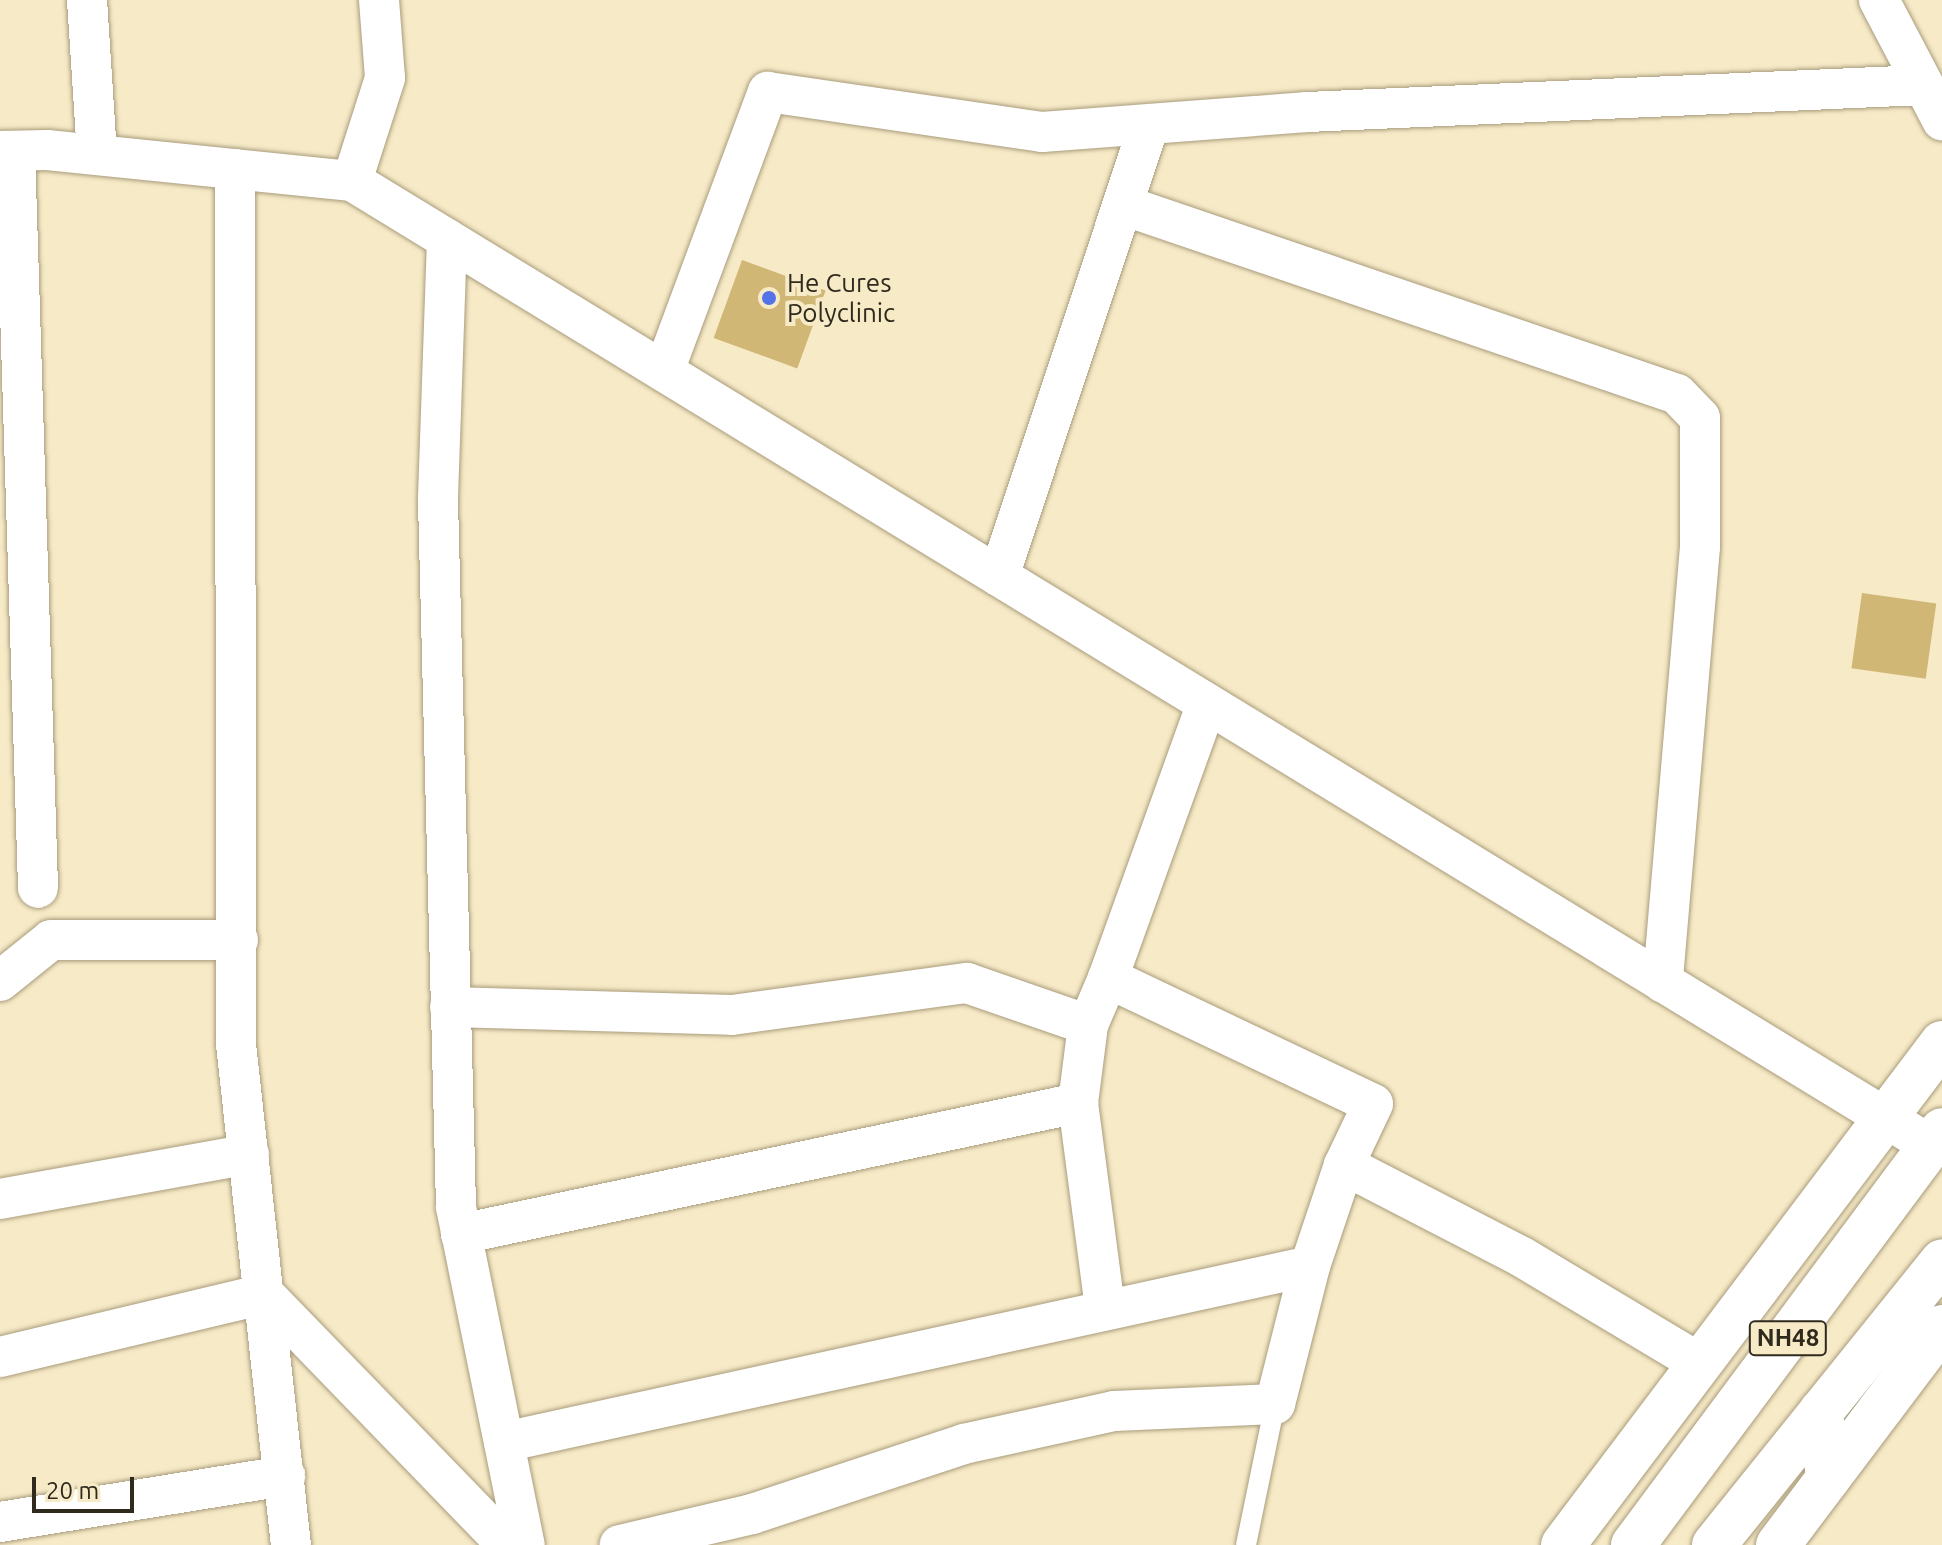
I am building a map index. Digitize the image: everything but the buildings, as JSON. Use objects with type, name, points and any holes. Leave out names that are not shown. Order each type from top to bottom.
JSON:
[{"type":"main road","points":[[1563,1545],[1888,1119],[1942,1043]]},
{"type":"main road","name":"NH48","points":[[1633,1545],[1936,1137]]},
{"type":"main road","name":"NH48","points":[[1714,1545],[1942,1261]]},
{"type":"main road","points":[[1778,1545],[1942,1327]]},
{"type":"main road","points":[[1821,1411],[1828,1479]]},
{"type":"street","points":[[87,0],[97,155]]},
{"type":"street","points":[[352,181],[385,78],[379,0]]},
{"type":"street","points":[[1879,0],[1942,120]]},
{"type":"street","points":[[664,371],[768,92],[1042,132],[1922,85]]},
{"type":"street","points":[[999,576],[1149,124]]},
{"type":"street","points":[[38,888],[8,151],[97,155],[352,181],[1888,1119],[1936,1137]]},
{"type":"street","points":[[235,169],[236,1044],[291,1545]]},
{"type":"street","points":[[1123,205],[1677,394],[1700,418],[1700,547],[1663,982]]},
{"type":"street","points":[[447,239],[438,500],[450,1007],[461,1234],[525,1545]]},
{"type":"street","points":[[1105,1308],[1078,1103],[1088,1025],[1108,978],[1207,703]]},
{"type":"street","points":[[0,981],[51,940],[238,940]]},
{"type":"street","points":[[620,1545],[752,1514],[964,1444],[1114,1411],[1275,1404],[1310,1266],[1344,1165],[1373,1104],[1108,978]]},
{"type":"street","points":[[450,1007],[732,1015],[967,983],[1088,1025]]},
{"type":"street","points":[[461,1234],[1078,1103]]},
{"type":"street","points":[[0,1199],[249,1154]]},
{"type":"street","points":[[1344,1165],[1522,1257],[1701,1364]]},
{"type":"street","points":[[504,1442],[1105,1308],[1310,1266]]},
{"type":"street","points":[[0,1357],[264,1294]]},
{"type":"street","points":[[264,1294],[507,1545]]},
{"type":"street","points":[[0,1522],[285,1476]]},
{"type":"lane","points":[[1246,1545],[1275,1404]]},
{"type":"place","name":"He Cures Polyclinic","points":[[769,298]]}]
